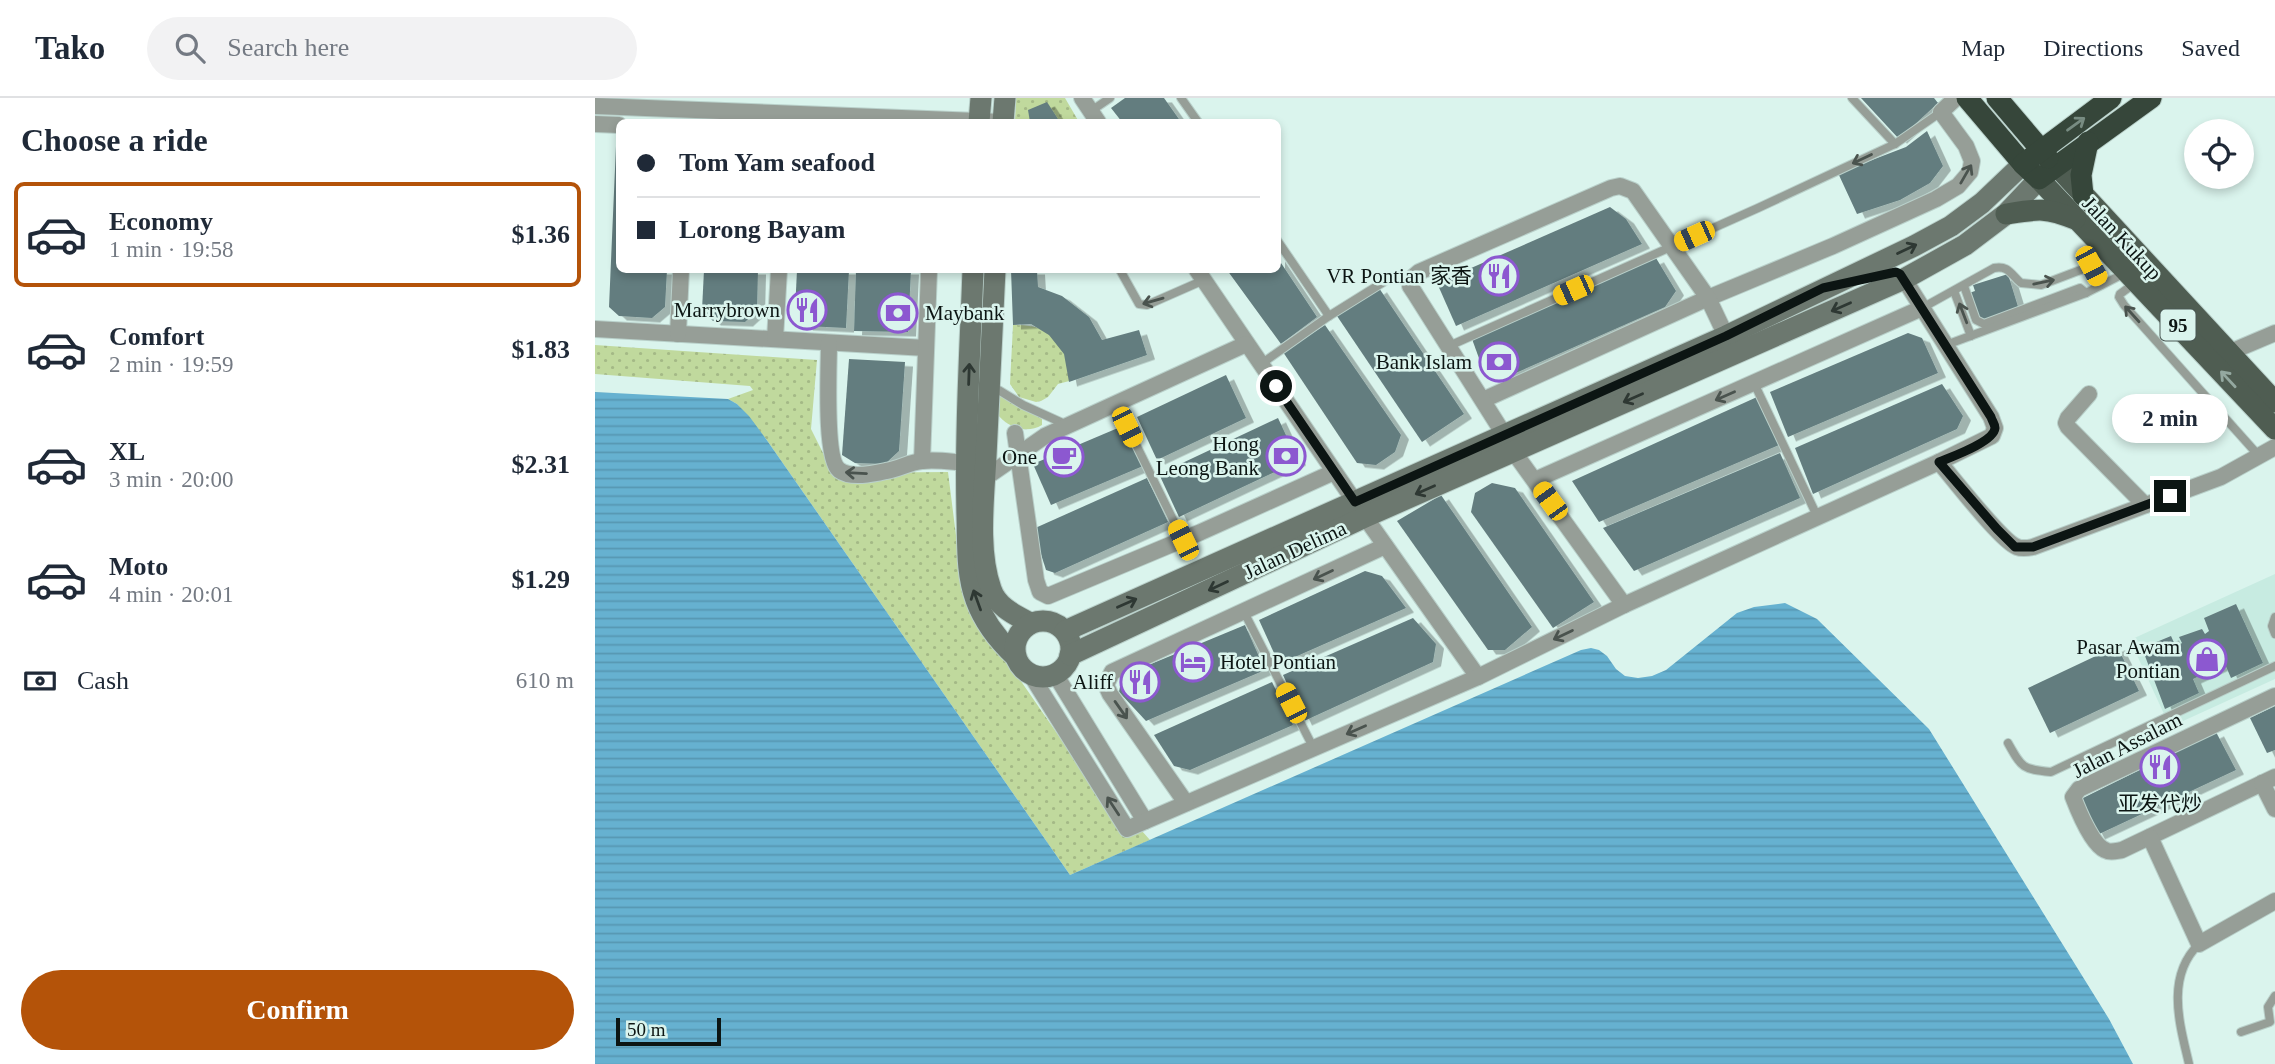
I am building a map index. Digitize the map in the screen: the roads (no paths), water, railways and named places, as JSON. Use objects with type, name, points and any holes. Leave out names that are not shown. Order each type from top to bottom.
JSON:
[{"type":"highway","points":[[1967,98],[2039,179],[2151,98]]},
{"type":"highway","points":[[1997,98],[2056,165]]},
{"type":"highway","points":[[2023,164],[2111,98]]},
{"type":"highway","points":[[2083,195],[2082,164],[2088,142]]},
{"type":"main road","name":"Jalan Kukup","points":[[2056,165],[2275,402]]},
{"type":"main road","name":"Jalan Kukup","points":[[2039,179],[2275,429]]},
{"type":"main road","points":[[2006,214],[2053,210],[2080,221]]},
{"type":"street","points":[[979,119],[981,98]]},
{"type":"street","points":[[1003,119],[1005,98]]},
{"type":"street","points":[[1483,400],[1844,240],[1958,186],[1970,172],[1972,161],[1966,145],[1941,112],[1956,98]]},
{"type":"street","points":[[595,106],[836,119]]},
{"type":"street","points":[[595,124],[616,125]]},
{"type":"street","points":[[1995,190],[2002,172],[2003,159],[1999,135]]},
{"type":"street","name":"Jalan Delima","points":[[1509,443],[1951,226],[2023,164]]},
{"type":"street","name":"Jalan Delima","points":[[1065,631],[1360,510],[1509,443],[1903,279],[1965,246],[2006,214],[2039,179]]},
{"type":"street","points":[[1624,605],[1509,443],[1413,292],[1411,279],[1419,272],[1620,186],[1633,191],[1673,246],[1708,298],[1726,336]]},
{"type":"street","points":[[678,334],[681,273]]},
{"type":"street","points":[[775,340],[779,273]]},
{"type":"street","points":[[922,461],[929,273]]},
{"type":"street","points":[[973,273],[966,463],[972,588],[995,636],[1031,675],[1127,829],[1478,677],[1624,605],[1984,442],[1992,436],[1995,428],[1991,417],[1900,274],[1888,273],[1823,288]]},
{"type":"street","points":[[995,273],[983,548],[991,589],[996,599],[1006,609],[1030,624]]},
{"type":"street","points":[[1200,275],[1478,677]]},
{"type":"street","points":[[1535,481],[1922,308]]},
{"type":"street","points":[[595,329],[926,348]]},
{"type":"street","points":[[2228,353],[2275,333]]},
{"type":"street","points":[[829,343],[829,436],[833,461],[840,471],[856,475],[890,471],[922,461],[966,463]]},
{"type":"street","points":[[985,478],[1045,436],[1246,344]]},
{"type":"street","points":[[2089,394],[2068,418],[2068,427],[2145,505]]},
{"type":"street","points":[[988,415],[997,424],[1015,433],[1045,436]]},
{"type":"street","points":[[1015,433],[1036,580],[1039,592],[1043,595],[1057,594],[1334,472]]},
{"type":"street","points":[[1939,462],[2015,547],[2033,547],[2221,477],[2275,447]]},
{"type":"street","name":"Jalan Delima","points":[[1070,655],[1360,510]]},
{"type":"street","points":[[1186,803],[1110,694],[1106,685],[1112,672],[1385,546]]},
{"type":"street","points":[[1015,656],[1015,643],[1020,632],[1030,624],[1042,620],[1055,623],[1065,631],[1070,642],[1070,655],[1064,666],[1055,674],[1043,677],[1031,675]]},
{"type":"street","points":[[1055,674],[1145,821]]},
{"type":"street","name":"Jalan Assalam","points":[[2268,780],[2122,850],[2105,851],[2097,844],[2073,797],[2079,789],[2275,696]]},
{"type":"street","points":[[2268,780],[2275,808]]},
{"type":"street","points":[[2150,837],[2199,944],[2275,901]]},
{"type":"lane","points":[[1090,111],[1109,98]]},
{"type":"lane","points":[[1181,98],[1196,119]]},
{"type":"lane","points":[[1852,98],[1895,144]]},
{"type":"lane","points":[[1448,346],[1895,144],[1941,112]]},
{"type":"lane","points":[[1281,246],[1329,316]]},
{"type":"lane","points":[[1922,308],[1994,268],[2001,267],[2008,268],[2021,283],[2041,285],[2091,266],[2101,285]]},
{"type":"lane","points":[[1122,273],[1139,304],[1147,305],[1200,275]]},
{"type":"lane","points":[[1946,345],[2101,285],[2132,276]]},
{"type":"lane","points":[[2132,276],[2119,297],[2124,305],[2259,456]]},
{"type":"lane","points":[[1261,364],[1329,316],[1390,278],[1411,279]]},
{"type":"lane","points":[[1964,286],[1976,320],[1984,324],[2080,288],[2086,292]]},
{"type":"lane","points":[[1954,291],[1971,335]]},
{"type":"lane","points":[[1754,383],[1818,518]]},
{"type":"lane","points":[[989,384],[1023,405],[1069,426]]},
{"type":"lane","points":[[1116,404],[1183,540]]},
{"type":"lane","points":[[1244,612],[1314,749]]},
{"type":"lane","points":[[2275,617],[2272,626],[2275,634]]},
{"type":"lane","points":[[2008,743],[2018,761],[2028,769],[2051,772],[2275,666]]},
{"type":"lane","points":[[2189,1064],[2177,1002],[2185,965],[2191,952],[2199,944]]},
{"type":"lane","points":[[2241,1032],[2270,1022],[2268,1007],[2275,996]]},
{"type":"water","points":[[595,392],[728,399],[749,416],[1070,875],[1581,650],[1599,650],[1625,676],[1652,676],[1666,670],[1737,613],[1754,607],[1785,603],[1817,619],[1929,729],[2109,1019],[2133,1064],[595,1064]]},
{"type":"place","name":"VR Pontian 家香","points":[[1499,276]]},
{"type":"place","name":"Marrybrown","points":[[807,310]]},
{"type":"place","name":"Maybank","points":[[898,313]]},
{"type":"place","name":"Bank Islam","points":[[1499,362]]},
{"type":"place","name":"Hong Leong Bank","points":[[1286,456]]},
{"type":"place","name":"One","points":[[1064,457]]},
{"type":"place","name":"Pasar Awam Pontian","points":[[2207,659]]},
{"type":"place","name":"Hotel Pontian","points":[[1193,662]]},
{"type":"place","name":"Aliff","points":[[1140,682]]},
{"type":"place","name":"亚发代炒","points":[[2160,767]]}]
